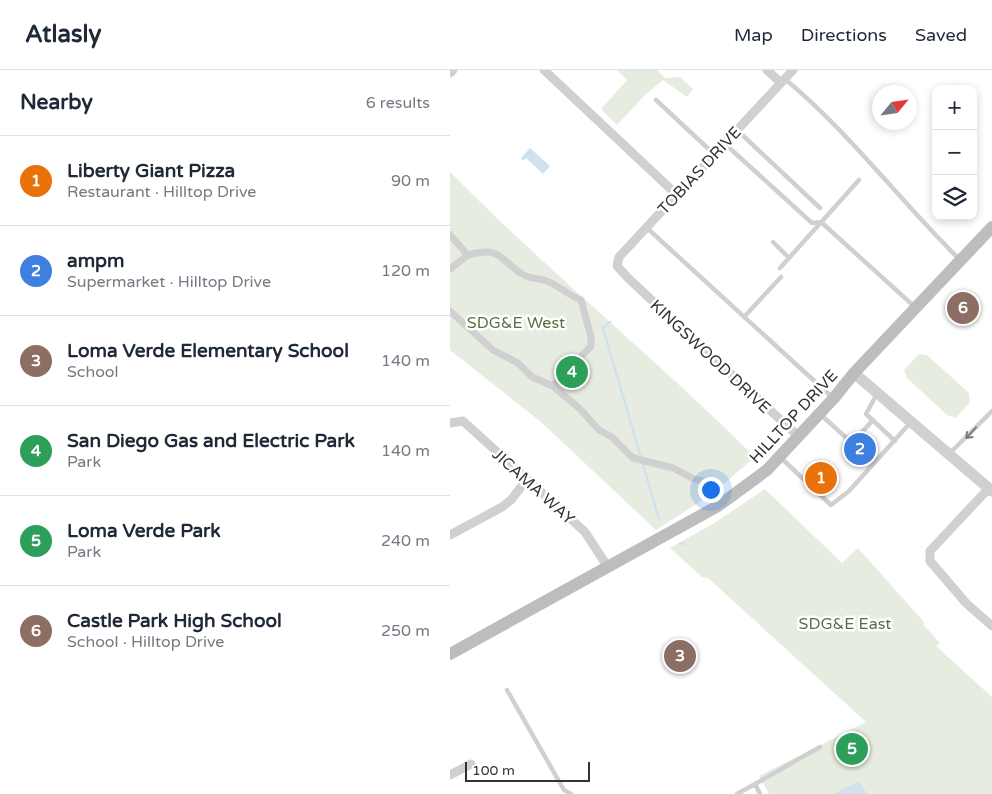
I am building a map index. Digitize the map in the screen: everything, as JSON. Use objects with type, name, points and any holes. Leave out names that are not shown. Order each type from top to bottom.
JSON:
[{"type":"main road","name":"HILLTOP DRIVE","points":[[450,654],[724,502],[767,470],[820,414],[854,373],[992,227]]},
{"type":"street","points":[[450,73],[453,70]]},
{"type":"street","points":[[544,70],[676,194]]},
{"type":"street","points":[[767,70],[783,81]]},
{"type":"street","name":"TOBIAS DRIVE","points":[[624,274],[617,266],[619,257],[793,70]]},
{"type":"street","points":[[450,235],[468,255]]},
{"type":"street","points":[[450,269],[468,255],[479,252],[497,253],[522,275],[543,280],[581,300],[592,336],[591,346],[553,386]]},
{"type":"street","name":"KINGSWOOD DRIVE","points":[[624,274],[799,437]]},
{"type":"street","points":[[450,311],[493,350],[518,363],[532,377],[553,386],[580,409],[599,430],[612,437],[633,458],[672,468],[694,479],[708,482],[724,502]]},
{"type":"street","points":[[854,373],[990,490],[930,552],[930,561],[966,604],[992,626]]},
{"type":"street","name":"JICAMA WAY","points":[[450,423],[463,421],[585,532],[608,566]]},
{"type":"street","points":[[450,535],[502,507],[527,479]]},
{"type":"street","points":[[450,775],[471,764]]},
{"type":"lane","points":[[783,81],[853,142],[930,231],[960,261]]},
{"type":"lane","points":[[656,100],[714,154]]},
{"type":"lane","points":[[737,130],[820,208]]},
{"type":"lane","points":[[724,143],[812,223],[821,222],[916,308]]},
{"type":"lane","points":[[780,268],[859,180]]},
{"type":"lane","points":[[646,227],[834,398]]},
{"type":"lane","points":[[773,242],[789,258]]},
{"type":"lane","points":[[744,317],[781,277]]},
{"type":"lane","points":[[878,393],[866,414],[896,441]]},
{"type":"lane","points":[[949,454],[992,410]]},
{"type":"lane","points":[[820,414],[852,443],[873,420]]},
{"type":"lane","points":[[780,457],[831,506],[849,491],[896,441],[911,422]]},
{"type":"lane","points":[[507,690],[564,790],[572,794]]},
{"type":"lane","points":[[737,794],[820,747]]},
{"type":"lane","points":[[755,784],[760,794]]},
{"type":"green space","points":[[617,70],[657,70],[665,78],[680,77],[693,89],[687,97],[663,80],[645,95],[617,125],[601,109],[627,80]]},
{"type":"green space","name":"SDG&E West","points":[[450,172],[525,245],[755,457],[712,494],[656,530],[541,422],[450,350]]},
{"type":"green space","points":[[919,354],[927,355],[969,393],[970,402],[956,418],[947,415],[907,378],[904,370]]},
{"type":"green space","name":"SDG&E East","points":[[765,489],[842,563],[858,548],[924,622],[923,624],[940,643],[936,646],[992,697],[992,794],[769,794],[759,776],[866,722],[708,578],[702,577],[670,548],[716,522]]},
{"type":"water","points":[[530,148],[550,166],[543,174],[526,158],[523,161],[521,158]]},
{"type":"water","points":[[859,781],[867,794],[834,794]]},
{"type":"waterway","points":[[610,322],[603,328],[659,519]]},
{"type":"waterway","points":[[680,543],[684,544]]},
{"type":"place","name":"Castle Park High School","points":[[963,308]]},
{"type":"place","name":"San Diego Gas and Electric Park","points":[[572,372]]},
{"type":"place","name":"ampm","points":[[860,449]]},
{"type":"place","name":"Liberty Giant Pizza","points":[[821,478]]},
{"type":"place","name":"Loma Verde Elementary School","points":[[680,656]]},
{"type":"place","name":"Loma Verde Park","points":[[852,749]]}]
